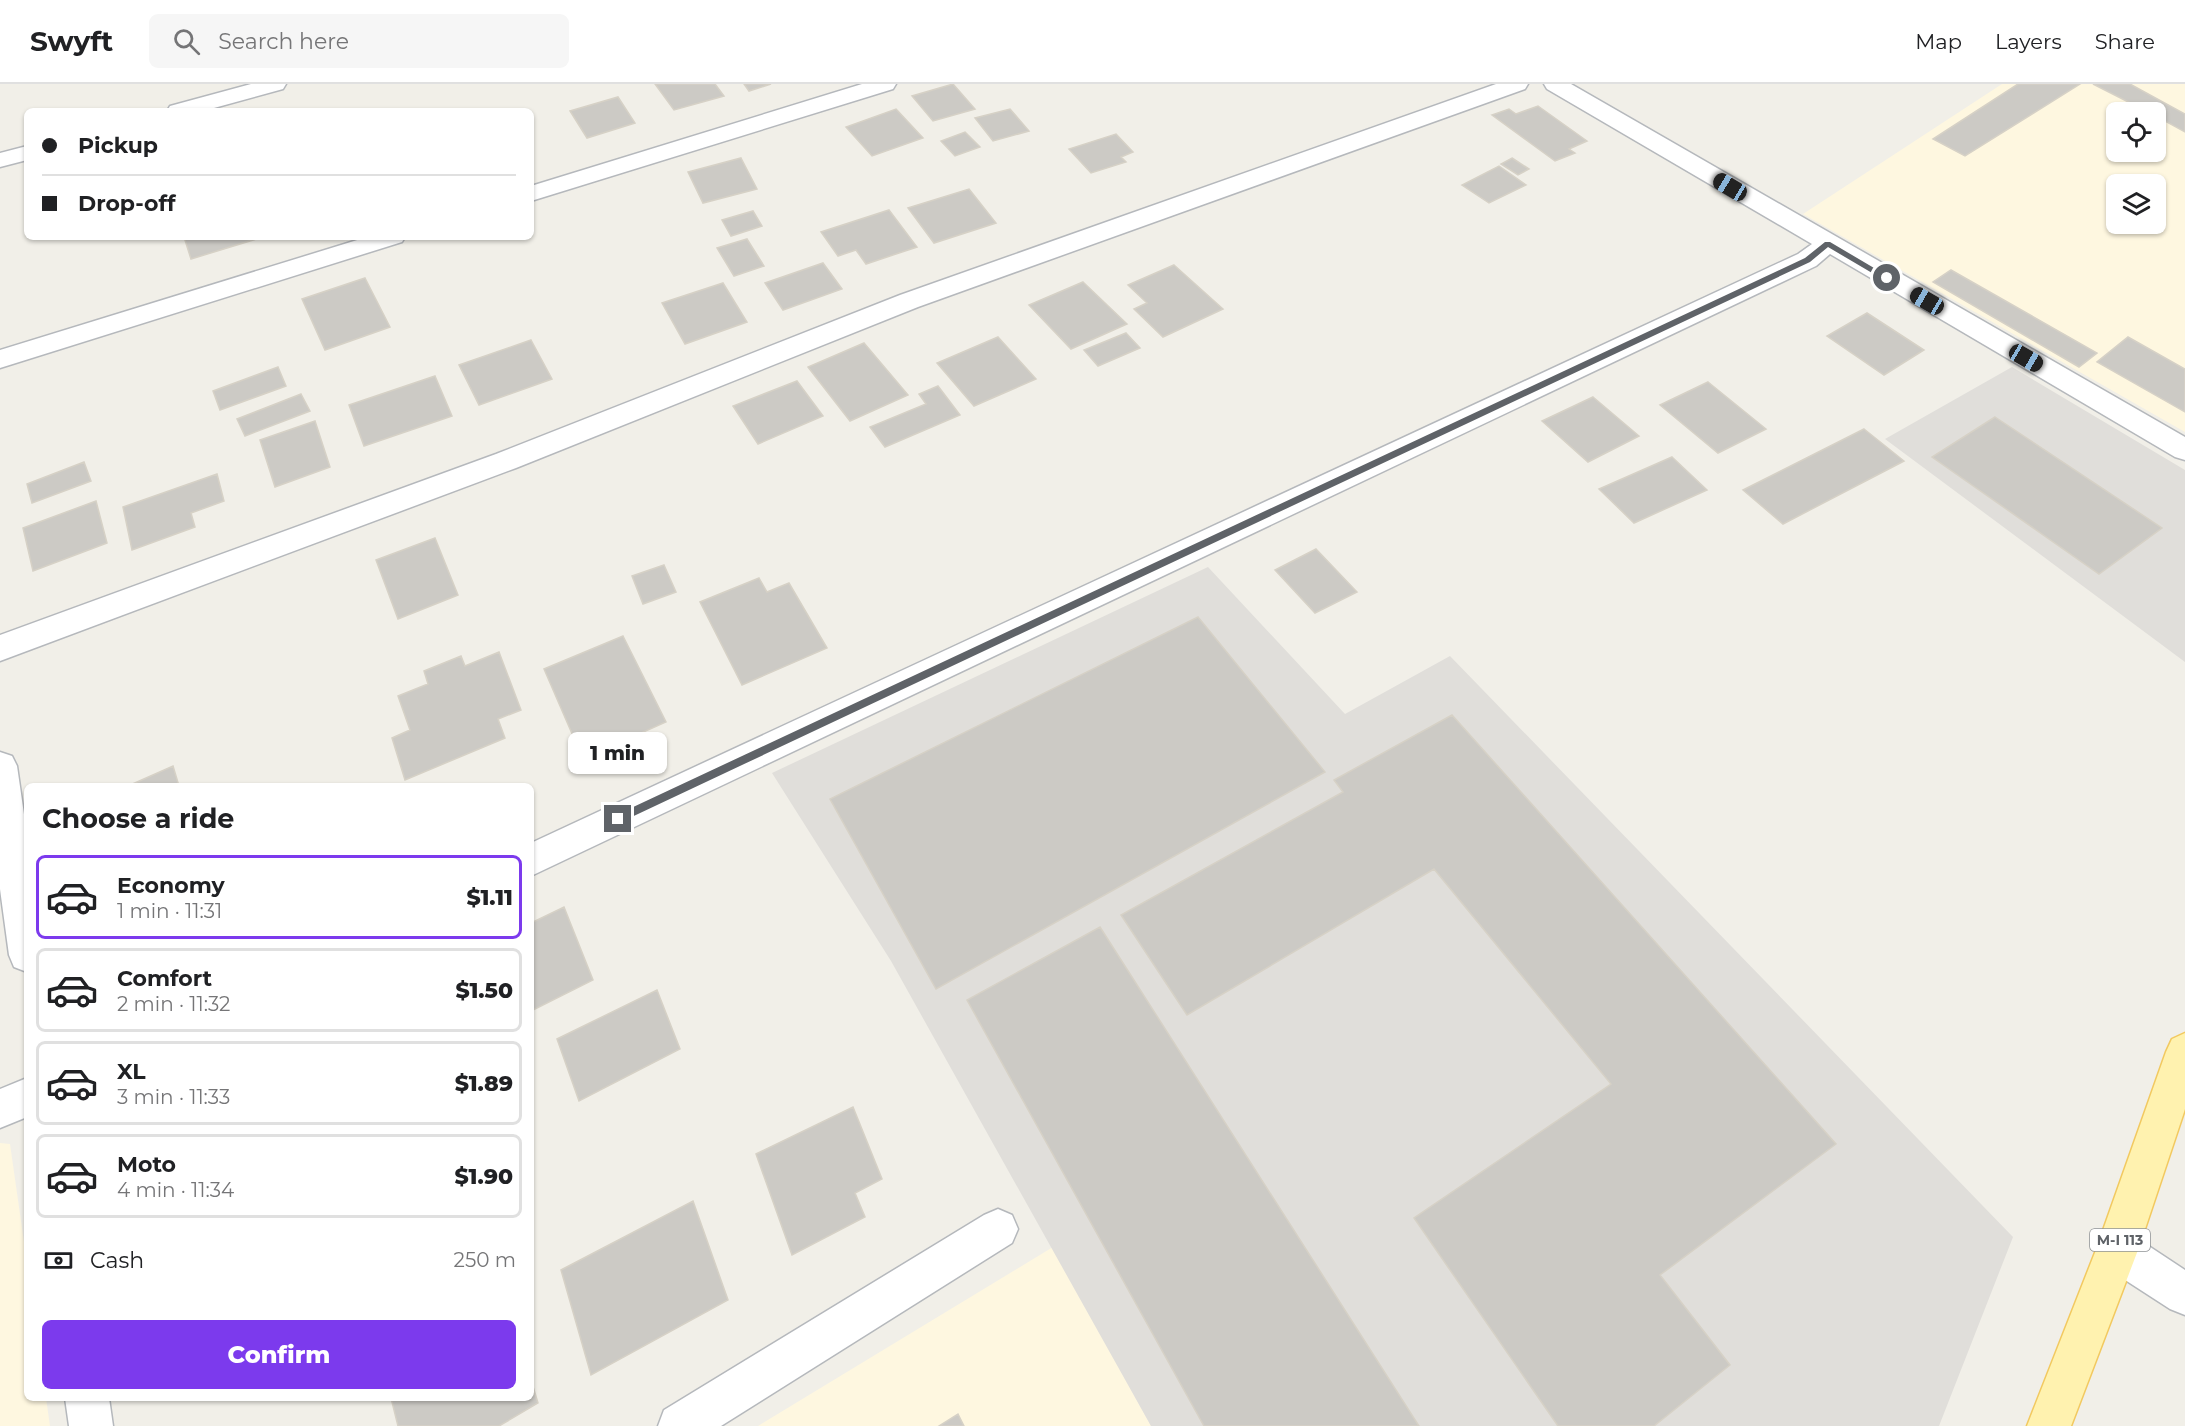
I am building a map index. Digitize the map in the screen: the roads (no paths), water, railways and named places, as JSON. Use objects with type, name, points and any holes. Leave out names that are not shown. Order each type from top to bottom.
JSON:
[{"type":"main road","name":"M-I 113","points":[[2049,1426],[2117,1250],[2185,1052]]},
{"type":"street","points":[[189,108],[275,84]]},
{"type":"street","points":[[534,193],[885,84]]},
{"type":"street","points":[[0,648],[506,461],[909,301],[1517,84]]},
{"type":"street","points":[[1555,84],[2185,450]]},
{"type":"street","points":[[0,160],[24,154]]},
{"type":"street","points":[[0,359],[383,240]]},
{"type":"street","points":[[534,859],[1807,260],[1827,244]]},
{"type":"street","points":[[0,766],[24,934]]},
{"type":"street","points":[[0,1109],[24,1097]]},
{"type":"street","points":[[680,1426],[998,1229]]},
{"type":"street","points":[[2117,1250],[2185,1294]]},
{"type":"street","points":[[87,1401],[91,1426]]}]
